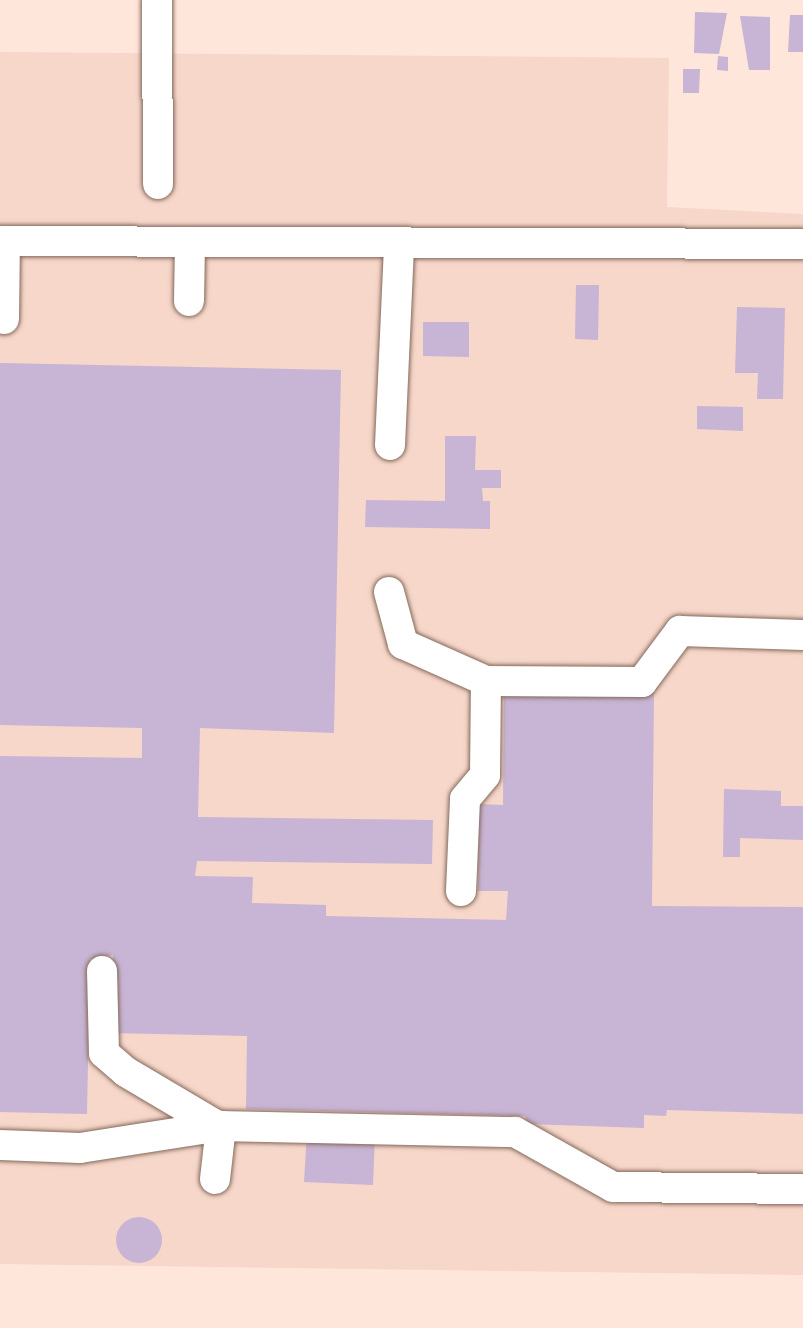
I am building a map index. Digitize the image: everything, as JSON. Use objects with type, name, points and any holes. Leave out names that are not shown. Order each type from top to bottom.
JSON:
[{"type":"lane","points":[[157,0],[158,184]]},
{"type":"lane","points":[[4,319],[3,241],[803,244]]},
{"type":"lane","points":[[189,301],[190,242]]},
{"type":"lane","points":[[390,445],[399,243]]},
{"type":"lane","points":[[389,592],[403,644],[486,681],[642,682],[680,631],[803,635]]},
{"type":"lane","points":[[461,891],[465,799],[485,775],[486,681]]},
{"type":"lane","points":[[102,971],[104,1053],[126,1072],[220,1126]]},
{"type":"lane","points":[[215,1179],[220,1126]]},
{"type":"lane","points":[[0,1145],[80,1148],[220,1126],[515,1132],[613,1187],[803,1189]]},
{"type":"shaded area","points":[[0,52],[669,58],[667,207],[803,214],[803,1275],[0,1264]]},
{"type":"building","points":[[695,12],[727,13],[719,54],[694,53]]},
{"type":"building","points":[[790,15],[803,15],[803,52],[788,52]]},
{"type":"building","points":[[740,16],[770,17],[770,70],[749,70]]},
{"type":"building","points":[[718,56],[728,57],[728,71],[717,70]]},
{"type":"building","points":[[683,69],[700,69],[699,93],[683,93]]},
{"type":"building","points":[[576,285],[599,285],[598,340],[575,339]]},
{"type":"building","points":[[737,307],[785,308],[783,399],[757,399],[758,373],[735,373]]},
{"type":"building","points":[[423,322],[469,322],[469,357],[423,356]]},
{"type":"building","points":[[0,363],[341,370],[334,733],[200,728],[198,817],[433,820],[432,864],[197,861],[195,876],[253,877],[252,903],[326,905],[326,916],[506,920],[508,891],[478,891],[479,804],[503,805],[504,688],[654,691],[652,906],[803,907],[803,1114],[667,1110],[666,1116],[644,1115],[644,1128],[528,1124],[525,1116],[246,1109],[247,1036],[112,1033],[113,955],[90,959],[87,1114],[0,1112],[0,756],[142,758],[142,728],[0,725]]},
{"type":"building","points":[[697,406],[743,407],[743,431],[697,429]]},
{"type":"building","points":[[445,436],[476,436],[475,470],[501,470],[501,488],[482,488],[483,501],[490,501],[490,529],[365,527],[366,500],[445,501]]},
{"type":"building","points":[[724,789],[781,791],[781,806],[803,806],[803,840],[740,838],[740,857],[723,857]]},
{"type":"building","points":[[307,1132],[375,1135],[373,1185],[304,1182]]},
{"type":"building","points":[[139,1217],[155,1224],[162,1240],[155,1256],[139,1263],[123,1256],[116,1240],[123,1224]]}]
